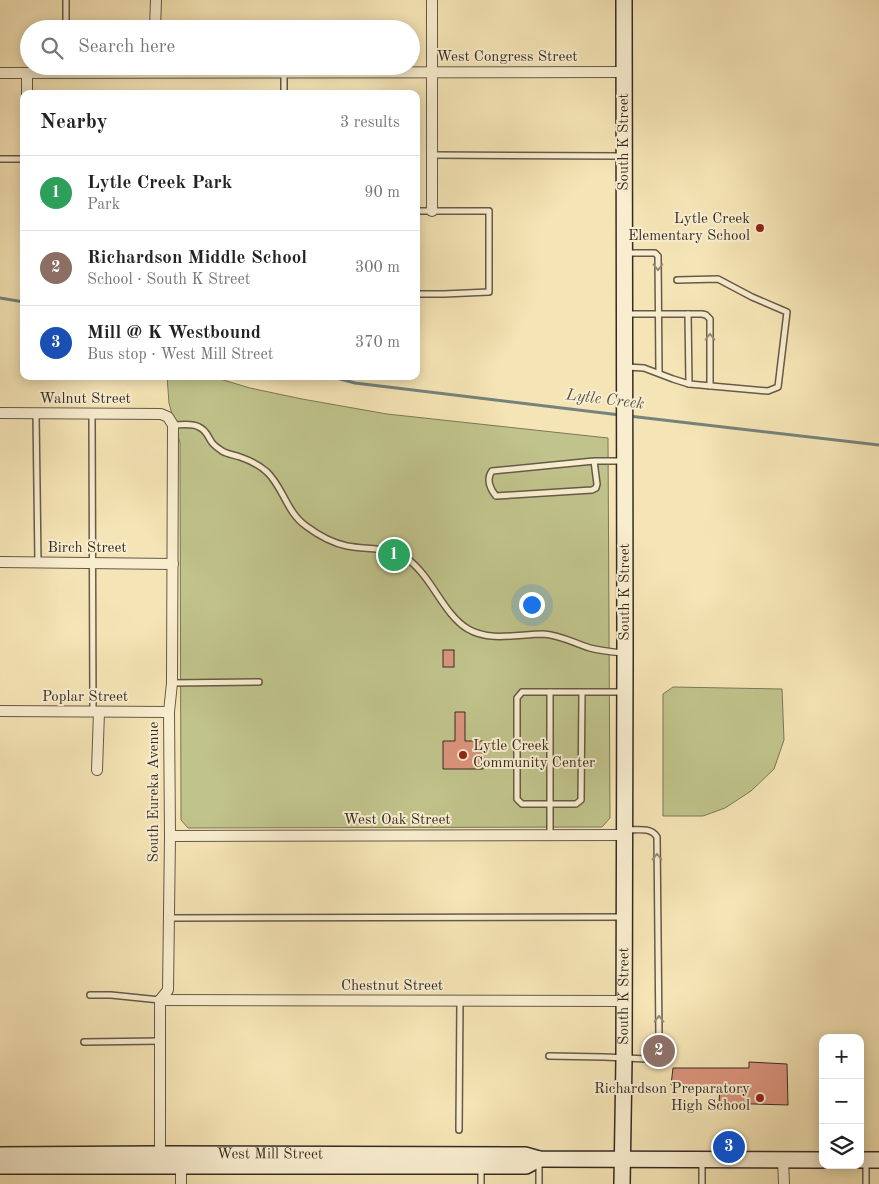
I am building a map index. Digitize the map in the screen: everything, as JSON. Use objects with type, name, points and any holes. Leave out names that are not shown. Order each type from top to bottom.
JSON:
[{"type":"main road","name":"South K Street","points":[[622,1184],[625,692],[624,0]]},
{"type":"main road","name":"West Mill Street","points":[[0,1155],[160,1160],[180,1166],[526,1166],[539,1159]]},
{"type":"main road","name":"West Mill Street","points":[[0,1166],[160,1160],[525,1155],[539,1159],[819,1160]]},
{"type":"street","points":[[156,0],[156,20]]},
{"type":"street","points":[[432,0],[432,211]]},
{"type":"street","name":"West Congress Street","points":[[420,72],[624,72]]},
{"type":"street","name":"West Congress Street","points":[[0,73],[20,73]]},
{"type":"street","points":[[27,75],[27,90]]},
{"type":"street","name":"Walnut Street","points":[[0,413],[161,414],[171,421]]},
{"type":"street","name":"South Eureka Avenue","points":[[160,1160],[160,1000],[168,990],[169,712],[172,683],[173,564],[171,421]]},
{"type":"street","name":"Birch Street","points":[[0,562],[173,564]]},
{"type":"street","name":"Poplar Street","points":[[0,712],[169,712]]},
{"type":"street","points":[[96,712],[97,770]]},
{"type":"street","name":"West Oak Street","points":[[170,836],[550,835],[624,833]]},
{"type":"street","name":"Chestnut Street","points":[[160,1000],[624,1001]]},
{"type":"street","points":[[783,1160],[784,1184]]},
{"type":"street","points":[[180,1166],[180,1184]]},
{"type":"lane","points":[[66,0],[66,20]]},
{"type":"lane","points":[[284,75],[284,90]]},
{"type":"lane","points":[[433,156],[624,156]]},
{"type":"lane","points":[[0,159],[20,159]]},
{"type":"lane","points":[[420,211],[489,211],[489,292],[420,294]]},
{"type":"lane","points":[[624,253],[654,253],[658,256],[659,373]]},
{"type":"lane","points":[[624,367],[644,368],[688,384],[768,391],[778,387],[787,312],[752,298],[718,279],[677,280]]},
{"type":"lane","points":[[624,314],[706,314],[710,319],[710,386]]},
{"type":"lane","points":[[688,314],[688,384]]},
{"type":"lane","points":[[36,413],[38,562]]},
{"type":"lane","points":[[92,414],[92,563],[96,712]]},
{"type":"lane","points":[[171,421],[201,427],[206,431],[211,443],[223,452],[244,458],[266,472],[278,486],[295,516],[318,534],[346,545],[399,553],[408,559],[421,571],[454,617],[468,629],[481,634],[501,636],[545,634],[572,640],[590,648],[625,653]]},
{"type":"lane","points":[[594,461],[597,484],[596,488],[592,490],[496,496],[489,484],[489,475],[492,471],[594,461],[624,454]]},
{"type":"lane","points":[[172,683],[258,682]]},
{"type":"lane","points":[[582,692],[581,800],[576,804],[522,804],[517,799],[517,698],[522,692],[582,692],[625,692]]},
{"type":"lane","points":[[550,692],[550,835]]},
{"type":"lane","points":[[549,1056],[647,1059],[655,1049],[659,1037],[657,838],[654,832],[649,830],[624,833]]},
{"type":"lane","points":[[169,918],[624,917]]},
{"type":"lane","points":[[90,996],[160,1000]]},
{"type":"lane","points":[[459,1130],[460,1001]]},
{"type":"lane","points":[[84,1042],[160,1041]]},
{"type":"lane","points":[[539,1159],[539,1184]]},
{"type":"lane","points":[[702,1160],[702,1184]]},
{"type":"lane","points":[[866,1184],[868,1160]]},
{"type":"lane","points":[[481,1166],[481,1184]]},
{"type":"green space","points":[[167,380],[223,380],[250,388],[302,399],[387,414],[608,438],[610,818],[602,827],[188,828],[181,820],[180,443],[169,403]]},
{"type":"green space","points":[[673,687],[782,689],[784,740],[774,769],[751,791],[725,808],[703,816],[663,816],[663,694]]},
{"type":"building","points":[[443,650],[454,650],[454,667],[443,667]]},
{"type":"building","name":"Lytle Creek Community Center","points":[[455,712],[465,712],[465,741],[483,741],[483,769],[443,769],[443,741],[455,741]]},
{"type":"building","points":[[749,1062],[787,1064],[788,1105],[719,1103],[720,1088],[671,1085],[673,1068],[749,1068]]},
{"type":"waterway","name":"Lytle Creek","points":[[0,298],[20,301]]},
{"type":"waterway","name":"Lytle Creek","points":[[344,380],[355,383],[620,415]]},
{"type":"waterway","name":"Lytle Creek","points":[[629,416],[879,445]]},
{"type":"place","name":"Lytle Creek Elementary School","points":[[760,228]]},
{"type":"place","name":"Lytle Creek Park","points":[[394,555]]},
{"type":"place","name":"Lytle Creek Community Center","points":[[463,755]]},
{"type":"place","name":"Richardson Middle School","points":[[659,1051]]},
{"type":"place","name":"Richardson Preparatory High School","points":[[760,1098]]},
{"type":"place","name":"Mill @ K Westbound","points":[[729,1147]]}]
